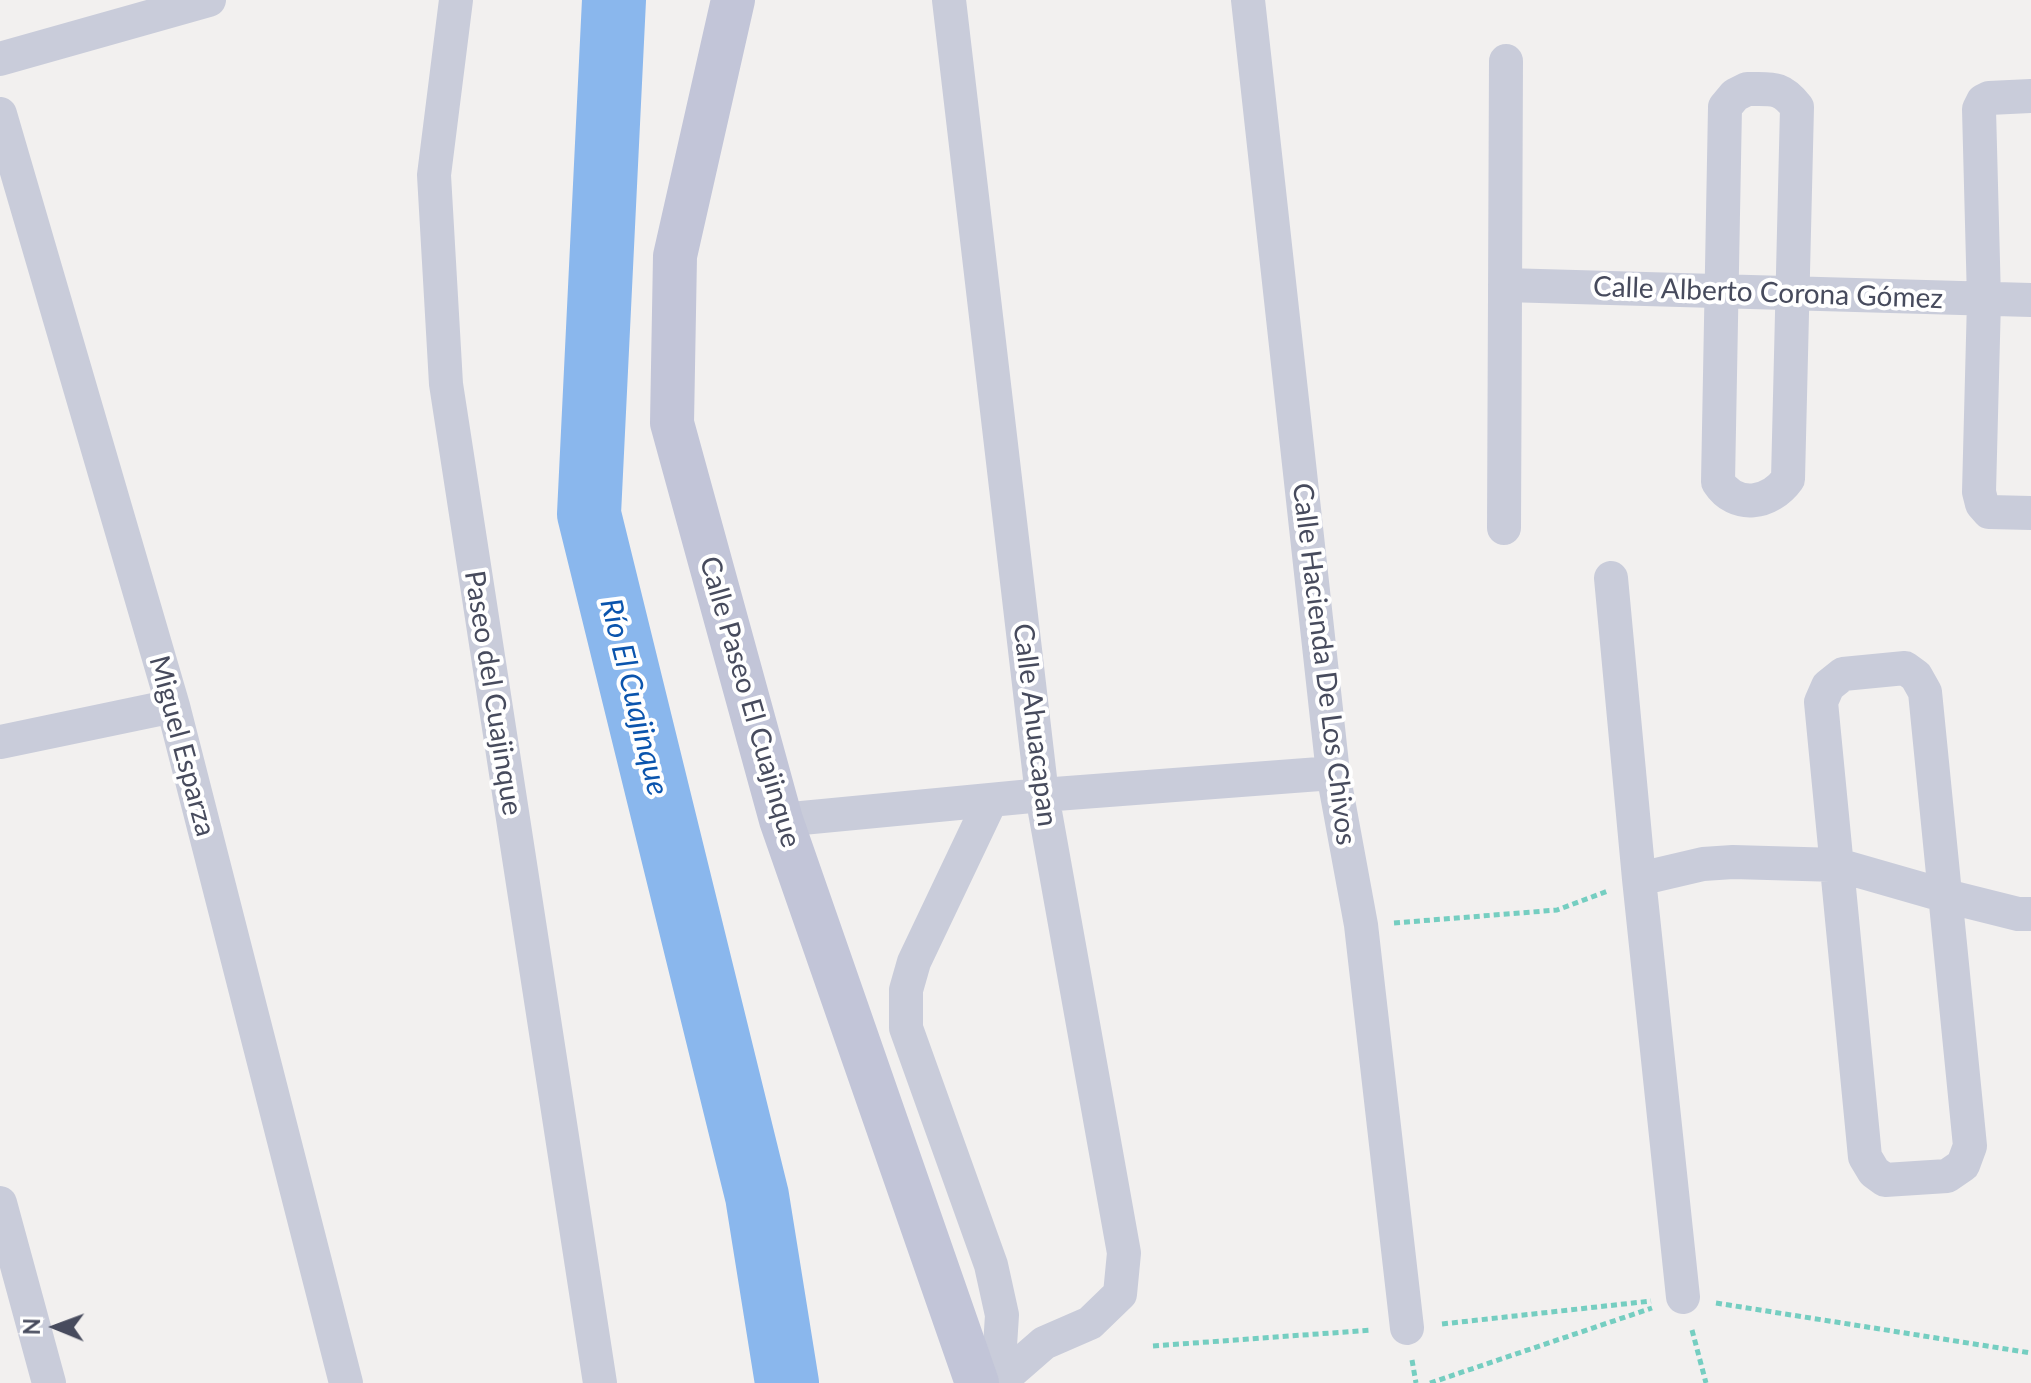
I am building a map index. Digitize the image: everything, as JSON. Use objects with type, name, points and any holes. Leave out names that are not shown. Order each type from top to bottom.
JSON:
[{"type":"street","points":[[0,59],[209,0]]},
{"type":"street","name":"Paseo del Cuajinque","points":[[456,0],[434,175],[446,384],[600,1383]]},
{"type":"street","name":"Calle Paseo El Cuajinque","points":[[733,0],[675,256],[672,423],[781,820],[977,1383]]},
{"type":"street","name":"Calle Ahuacapan","points":[[949,0],[1042,795],[1124,1253],[1120,1294],[1090,1323],[1044,1343],[998,1383]]},
{"type":"street","name":"Calle Hacienda De Los Chivos","points":[[1248,0],[1333,773],[1361,925],[1407,1328]]},
{"type":"street","points":[[1504,528],[1506,61]]},
{"type":"street","points":[[1747,89],[1777,89],[1797,107],[1794,295],[1788,479],[1779,492],[1766,499],[1736,499],[1725,492],[1718,482],[1720,292],[1725,107],[1735,95],[1747,89]]},
{"type":"street","points":[[2031,96],[1989,98],[1983,101],[1979,109],[1984,300],[1979,492],[1982,504],[1989,512],[2031,513]]},
{"type":"street","name":"Miguel Esparza","points":[[0,114],[173,706],[346,1383]]},
{"type":"street","name":"Calle Alberto Corona Gómez","points":[[1505,285],[2031,300]]},
{"type":"street","points":[[1611,578],[1683,1297]]},
{"type":"street","points":[[1905,668],[1916,676],[1925,692],[1970,1146],[1963,1165],[1947,1176],[1885,1180],[1874,1172],[1865,1157],[1838,865],[1821,702],[1828,686],[1843,674],[1905,668]]},
{"type":"street","points":[[0,742],[173,706]]},
{"type":"street","points":[[781,820],[1042,795],[1333,773]]},
{"type":"street","points":[[987,1383],[1000,1346],[1002,1315],[991,1265],[906,1028],[906,990],[914,962],[991,800]]},
{"type":"street","points":[[1639,879],[1703,864],[1838,865],[1946,896],[2018,914],[2031,914]]},
{"type":"street","points":[[0,1203],[49,1383]]},
{"type":"path","points":[[1361,925],[1557,910],[1639,879]]},
{"type":"path","points":[[1430,1383],[1683,1297]]},
{"type":"path","points":[[1683,1297],[1706,1383]]},
{"type":"path","points":[[1153,1346],[1407,1328],[1683,1297],[2031,1353]]},
{"type":"waterway","name":"Río El Cuajinque","points":[[614,0],[589,514],[757,1196],[787,1383]]}]
